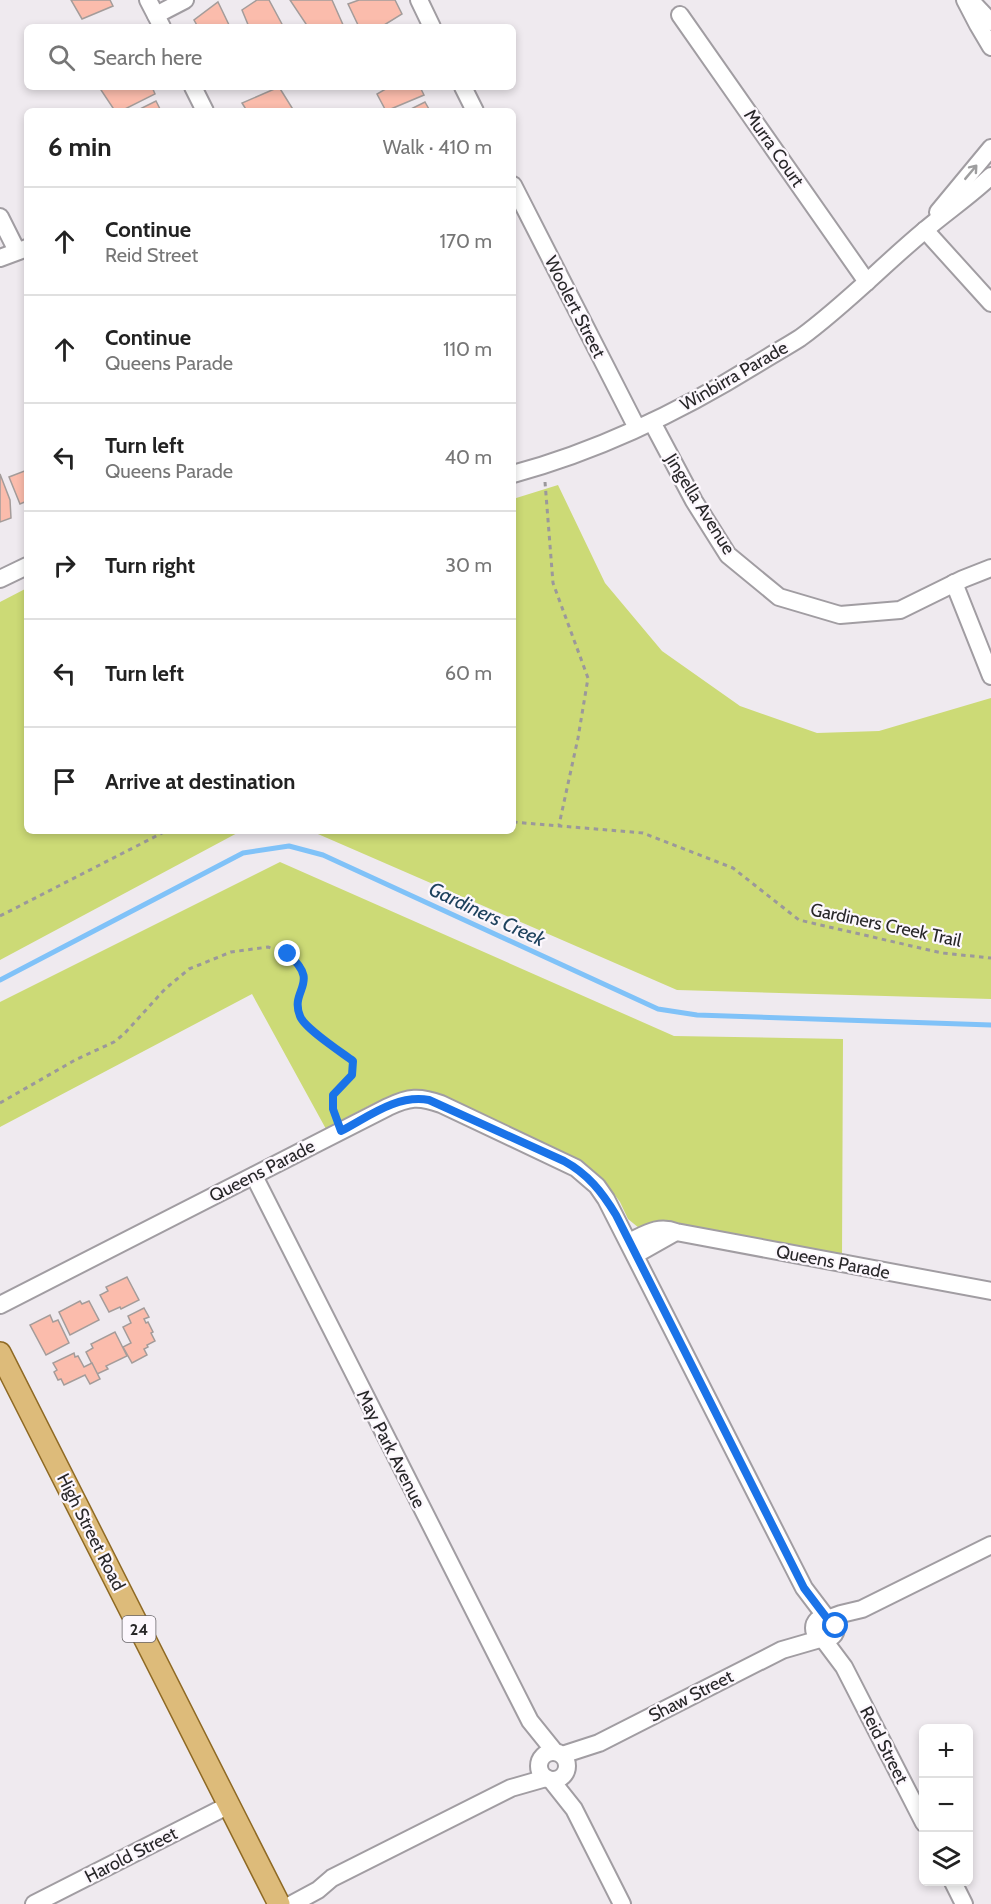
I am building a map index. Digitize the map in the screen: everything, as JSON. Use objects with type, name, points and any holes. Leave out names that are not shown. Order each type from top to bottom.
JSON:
[{"type":"main road","name":"High Street Road","points":[[0,1353],[229,1805],[283,1903]]},
{"type":"street","points":[[155,14],[184,0]]},
{"type":"street","points":[[418,0],[430,24]]},
{"type":"street","points":[[965,0],[991,47]]},
{"type":"street","points":[[970,0],[991,22]]},
{"type":"street","name":"Murra Court","points":[[680,15],[867,282]]},
{"type":"street","points":[[194,90],[204,108]]},
{"type":"street","points":[[464,90],[474,108]]},
{"type":"street","name":"Winbirra Parade","points":[[925,230],[991,148]]},
{"type":"street","name":"Winbirra Parade","points":[[516,473],[544,465],[644,425],[726,384],[800,338],[991,176]]},
{"type":"street","name":"Woolert Street","points":[[516,190],[644,425]]},
{"type":"street","points":[[0,217],[22,250],[0,258]]},
{"type":"street","points":[[925,230],[991,303]]},
{"type":"street","name":"Jingella Avenue","points":[[644,425],[728,555],[778,597],[840,615],[900,610],[954,583],[991,568]]},
{"type":"street","points":[[0,579],[24,567]]},
{"type":"street","points":[[954,583],[991,676]]},
{"type":"street","name":"Queens Parade","points":[[0,1305],[388,1107],[408,1099],[418,1098],[441,1104],[576,1168],[597,1186],[632,1248],[658,1229],[667,1228],[676,1232],[991,1292]]},
{"type":"street","name":"May Park Avenue","points":[[254,1176],[622,1904]]},
{"type":"street","name":"Reid Street","points":[[632,1248],[919,1813]]},
{"type":"street","name":"Shaw Street","points":[[283,1903],[314,1882],[332,1878],[825,1628],[846,1624],[862,1609],[991,1545]]},
{"type":"street","name":"Harold Street","points":[[34,1904],[229,1805]]},
{"type":"street","points":[[955,1886],[964,1904]]},
{"type":"path","points":[[544,465],[553,583],[588,678],[578,738],[559,825]]},
{"type":"path","name":"Gardiners Creek Trail","points":[[516,822],[643,833],[733,868],[799,920],[942,953],[991,958]]},
{"type":"path","points":[[0,916],[160,834]]},
{"type":"path","points":[[0,1103],[65,1065],[114,1042],[165,989],[189,969],[231,952],[268,947],[288,954],[301,965],[305,980],[297,1005],[303,1022],[353,1061],[352,1075],[333,1095],[333,1109],[341,1131]]},
{"type":"green space","points":[[558,485],[605,583],[662,651],[740,706],[817,733],[879,731],[991,698],[991,999],[677,990],[318,834],[516,834],[516,498]]},
{"type":"green space","points":[[24,590],[24,834],[235,834],[0,960],[0,602]]},
{"type":"green space","points":[[280,862],[674,1036],[843,1039],[842,1256],[639,1228],[628,1219],[620,1202],[605,1182],[576,1158],[429,1091],[417,1090],[395,1094],[326,1129],[252,994],[0,1127],[0,1002]]},
{"type":"building","points":[[71,0],[110,0],[113,6],[82,19]]},
{"type":"building","points":[[257,0],[269,0],[282,24],[248,24],[242,10]]},
{"type":"building","points":[[290,0],[332,0],[343,24],[306,24]]},
{"type":"building","points":[[359,0],[395,0],[402,14],[386,24],[358,24],[348,4]]},
{"type":"building","points":[[218,2],[229,24],[196,24],[194,20]]},
{"type":"building","points":[[101,90],[153,90],[155,94],[127,108],[113,108]]},
{"type":"building","points":[[272,90],[281,90],[292,108],[245,108],[242,103]]},
{"type":"building","points":[[384,90],[422,90],[424,95],[393,108],[384,108],[377,94]]},
{"type":"building","points":[[156,101],[160,108],[142,108]]},
{"type":"building","points":[[425,102],[428,108],[413,108]]},
{"type":"building","points":[[24,471],[24,502],[20,504],[9,477]]},
{"type":"building","points":[[0,474],[10,500],[11,518],[0,522]]},
{"type":"building","points":[[127,1277],[139,1300],[109,1312],[100,1295],[108,1291],[106,1287]]},
{"type":"building","points":[[80,1301],[82,1304],[89,1301],[99,1320],[70,1335],[59,1312]]},
{"type":"building","points":[[144,1308],[149,1317],[144,1319],[153,1332],[151,1333],[155,1341],[144,1349],[147,1355],[132,1363],[123,1347],[131,1343],[123,1327],[131,1323],[128,1316]]},
{"type":"building","points":[[50,1315],[53,1322],[58,1320],[69,1343],[46,1355],[30,1325]]},
{"type":"building","points":[[115,1332],[127,1356],[106,1366],[108,1369],[97,1374],[86,1352],[93,1348],[91,1344]]},
{"type":"building","points":[[74,1353],[84,1367],[92,1363],[100,1379],[90,1384],[85,1375],[64,1385],[61,1379],[58,1380],[54,1372],[57,1370],[53,1363]]},
{"type":"waterway","name":"Gardiners Creek","points":[[0,980],[243,853],[289,846],[323,855],[658,1009],[697,1015],[991,1025]]},
{"type":"route","points":[[288,954],[301,965],[305,980],[297,1005],[299,1016],[303,1022],[353,1061],[352,1075],[333,1095],[333,1109],[341,1131],[400,1101],[418,1098],[429,1100],[564,1161],[597,1186],[616,1215],[804,1588],[826,1617],[830,1618],[836,1626]]}]
